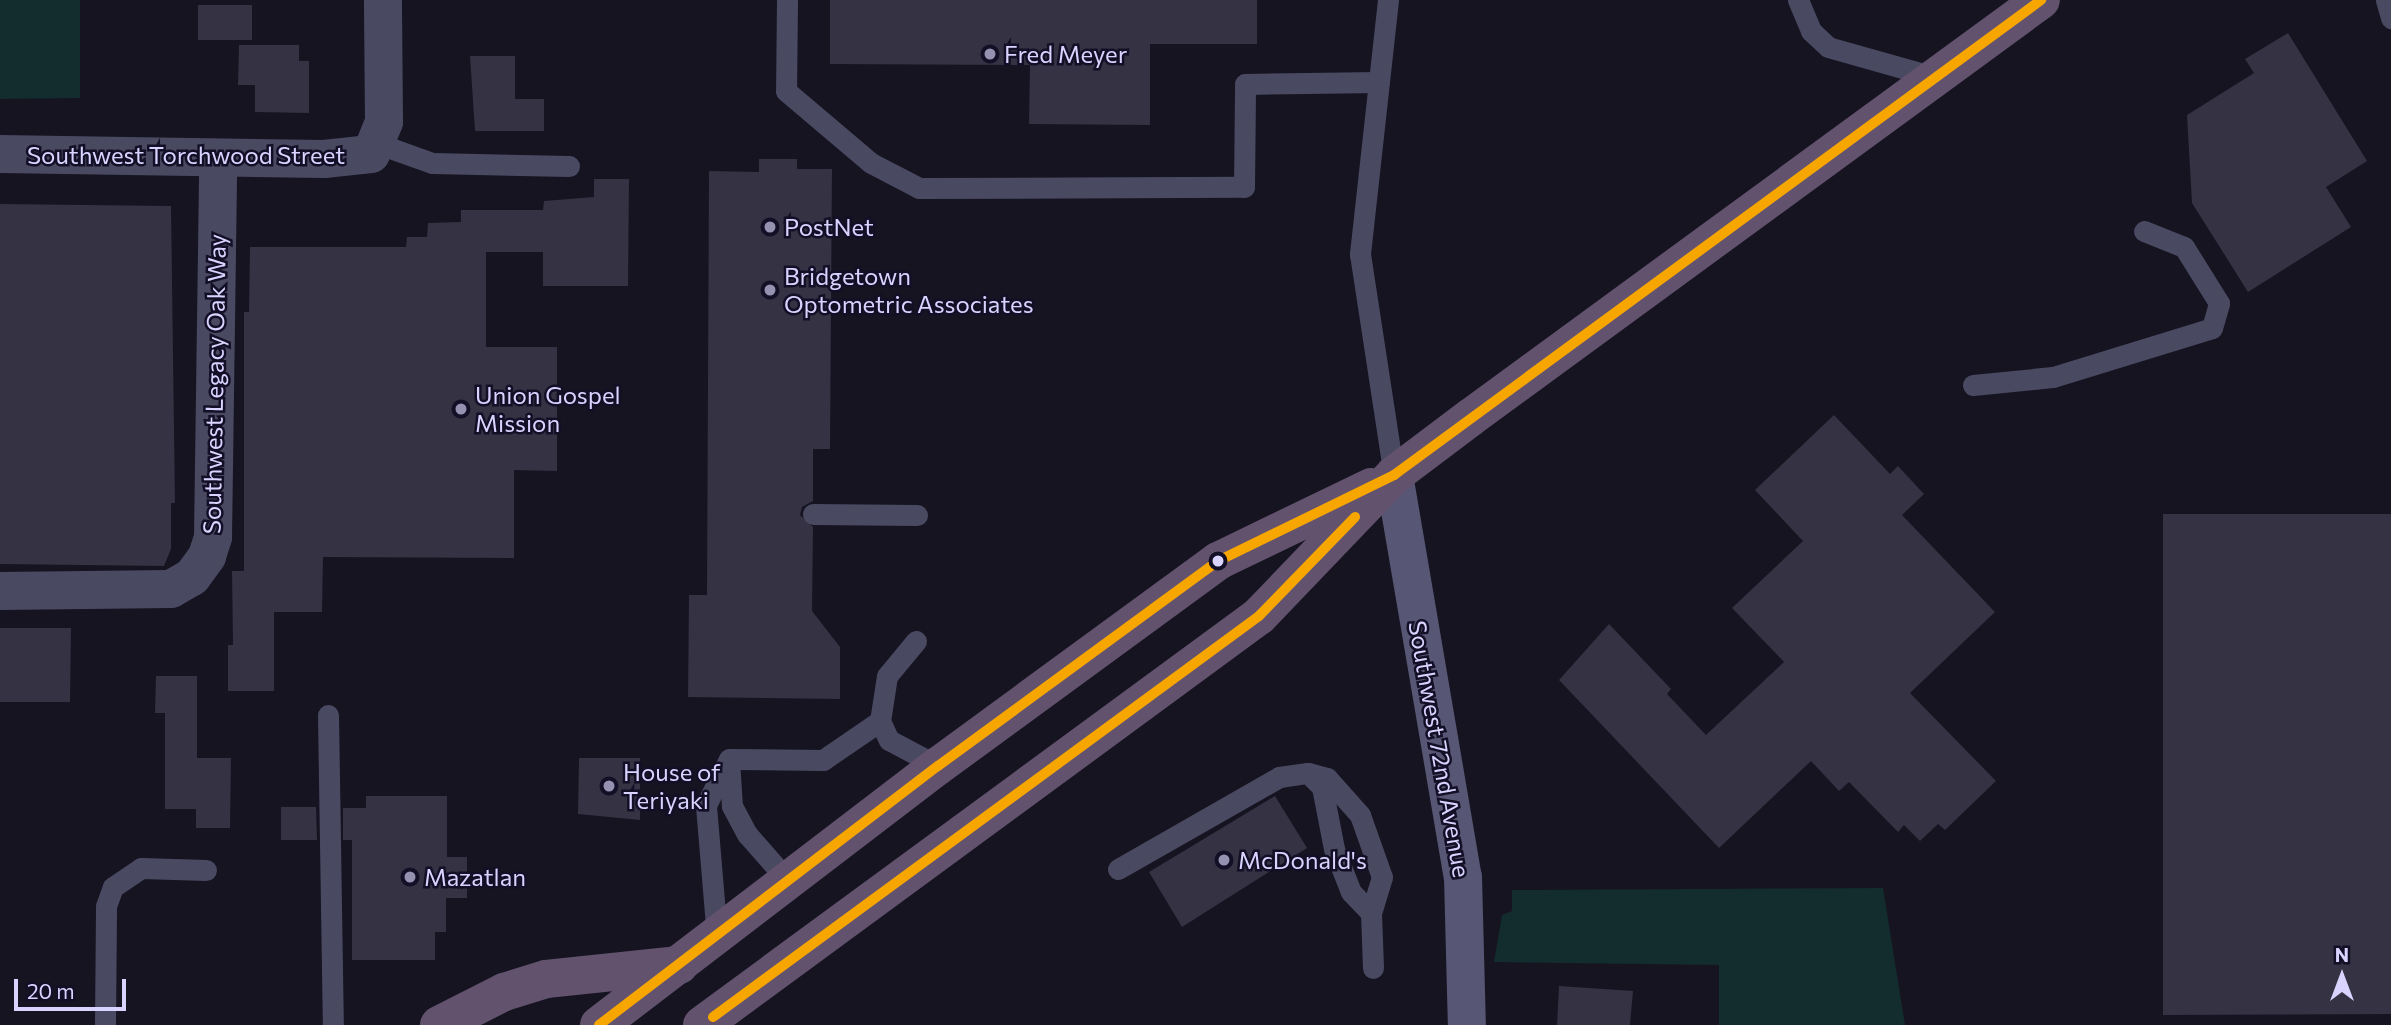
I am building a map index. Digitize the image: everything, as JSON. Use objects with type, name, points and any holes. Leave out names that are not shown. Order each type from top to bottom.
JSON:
[{"type":"highway","points":[[702,1025],[1259,616],[1395,475],[2041,0]]},
{"type":"highway","points":[[599,1025],[938,766],[1218,561],[1395,475]]},
{"type":"highway","points":[[439,1025],[504,992],[546,979],[681,964]]},
{"type":"main road","name":"Southwest 72nd Avenue","points":[[1395,475],[1463,877],[1467,1025]]},
{"type":"street","points":[[375,149],[384,122],[383,0]]},
{"type":"street","name":"Southwest Torchwood Street","points":[[0,154],[324,159],[375,149]]},
{"type":"street","name":"Southwest Legacy Oak Way","points":[[0,591],[171,589],[192,578],[207,556],[213,537],[218,158]]},
{"type":"lane","points":[[787,0],[786,91],[871,163],[919,188],[1244,187],[1245,84],[1379,82]]},
{"type":"lane","points":[[1388,0],[1360,254],[1395,475]]},
{"type":"lane","points":[[2386,0],[2391,18]]},
{"type":"lane","points":[[1800,1],[1811,32],[1828,47],[1934,77]]},
{"type":"lane","points":[[375,149],[432,163],[569,166]]},
{"type":"lane","points":[[1973,385],[2053,377],[2212,328],[2219,303],[2184,247],[2144,231]]},
{"type":"lane","points":[[813,514],[917,515]]},
{"type":"lane","points":[[916,640],[887,676],[880,721],[889,740],[938,766]]},
{"type":"lane","points":[[328,715],[333,1025]]},
{"type":"lane","points":[[729,759],[822,760],[880,721]]},
{"type":"lane","points":[[729,759],[732,806],[747,834],[789,882]]},
{"type":"lane","points":[[717,937],[707,863],[706,805],[729,759]]},
{"type":"lane","points":[[1308,773],[1322,787],[1334,849],[1351,891],[1371,913]]},
{"type":"lane","points":[[1118,869],[1279,776],[1308,773],[1327,778],[1344,791],[1371,838],[1382,877],[1371,913],[1373,968]]},
{"type":"lane","points":[[105,1025],[106,906],[113,887],[141,868],[206,870]]},
{"type":"green space","points":[[0,0],[80,0],[80,98],[0,99]]},
{"type":"green space","points":[[1883,888],[1905,1025],[1719,1025],[1719,965],[1494,962],[1502,915],[1512,911],[1512,890]]},
{"type":"building","name":"Fred Meyer","points":[[830,0],[1257,0],[1257,44],[1150,44],[1150,125],[1029,124],[1030,65],[830,64]]},
{"type":"building","points":[[198,5],[252,5],[252,40],[198,40]]},
{"type":"building","points":[[2288,33],[2367,161],[2326,187],[2351,227],[2248,292],[2192,203],[2187,115],[2254,73],[2245,59]]},
{"type":"building","points":[[239,45],[299,45],[299,61],[309,61],[309,113],[255,112],[255,85],[238,85]]},
{"type":"building","points":[[470,56],[515,56],[515,99],[544,99],[544,131],[475,131]]},
{"type":"building","points":[[759,159],[797,159],[797,169],[832,169],[830,449],[813,449],[813,501],[802,507],[800,515],[813,527],[812,611],[840,647],[840,699],[688,697],[689,595],[707,595],[709,171],[759,172]]},
{"type":"building","points":[[594,179],[629,179],[628,286],[543,286],[543,252],[486,252],[486,347],[557,347],[557,471],[514,470],[514,558],[323,557],[322,612],[274,612],[274,691],[228,691],[228,645],[233,645],[232,571],[244,571],[244,312],[249,312],[250,247],[406,247],[407,237],[427,237],[428,223],[461,222],[461,210],[543,210],[544,201],[594,197]]},
{"type":"building","points":[[0,204],[171,206],[175,503],[171,503],[171,549],[164,566],[0,564]]},
{"type":"building","points":[[1834,415],[1890,474],[1898,466],[1924,494],[1902,515],[1995,612],[1910,693],[1996,781],[1945,830],[1938,824],[1920,841],[1904,825],[1898,832],[1849,782],[1839,791],[1811,761],[1719,848],[1559,680],[1609,624],[1671,689],[1667,694],[1706,735],[1784,662],[1732,608],[1803,541],[1755,490]]},
{"type":"building","points":[[2163,514],[2391,514],[2391,1014],[2163,1015]]},
{"type":"building","points":[[0,628],[71,628],[70,702],[0,702]]},
{"type":"building","points":[[156,676],[197,676],[197,758],[231,758],[230,828],[196,828],[196,809],[165,809],[165,713],[155,713]]},
{"type":"building","name":"House of Teriyaki","points":[[579,758],[640,758],[640,820],[578,814]]},
{"type":"building","name":"Mazatlan","points":[[366,796],[447,796],[447,857],[467,857],[467,898],[446,898],[446,932],[435,932],[435,960],[352,960],[352,840],[343,840],[343,808],[366,808]]},
{"type":"building","name":"McDonald's","points":[[1275,796],[1307,848],[1182,927],[1149,872]]},
{"type":"building","points":[[281,807],[316,807],[317,840],[281,840]]},
{"type":"building","points":[[1559,986],[1633,991],[1630,1025],[1557,1025]]},
{"type":"transit line","points":[[599,1025],[938,766],[1218,561],[1394,475],[2041,0]]},
{"type":"transit line","points":[[713,1017],[1259,616],[1355,517]]},
{"type":"place","name":"Fred Meyer","points":[[990,54]]},
{"type":"place","name":"PostNet","points":[[770,227]]},
{"type":"place","name":"Bridgetown Optometric Associates","points":[[770,290]]},
{"type":"place","name":"Union Gospel Mission","points":[[461,409]]},
{"type":"place","name":"House of Teriyaki","points":[[609,786]]},
{"type":"place","name":"McDonald's","points":[[1224,860]]},
{"type":"place","name":"Mazatlan","points":[[410,877]]}]
